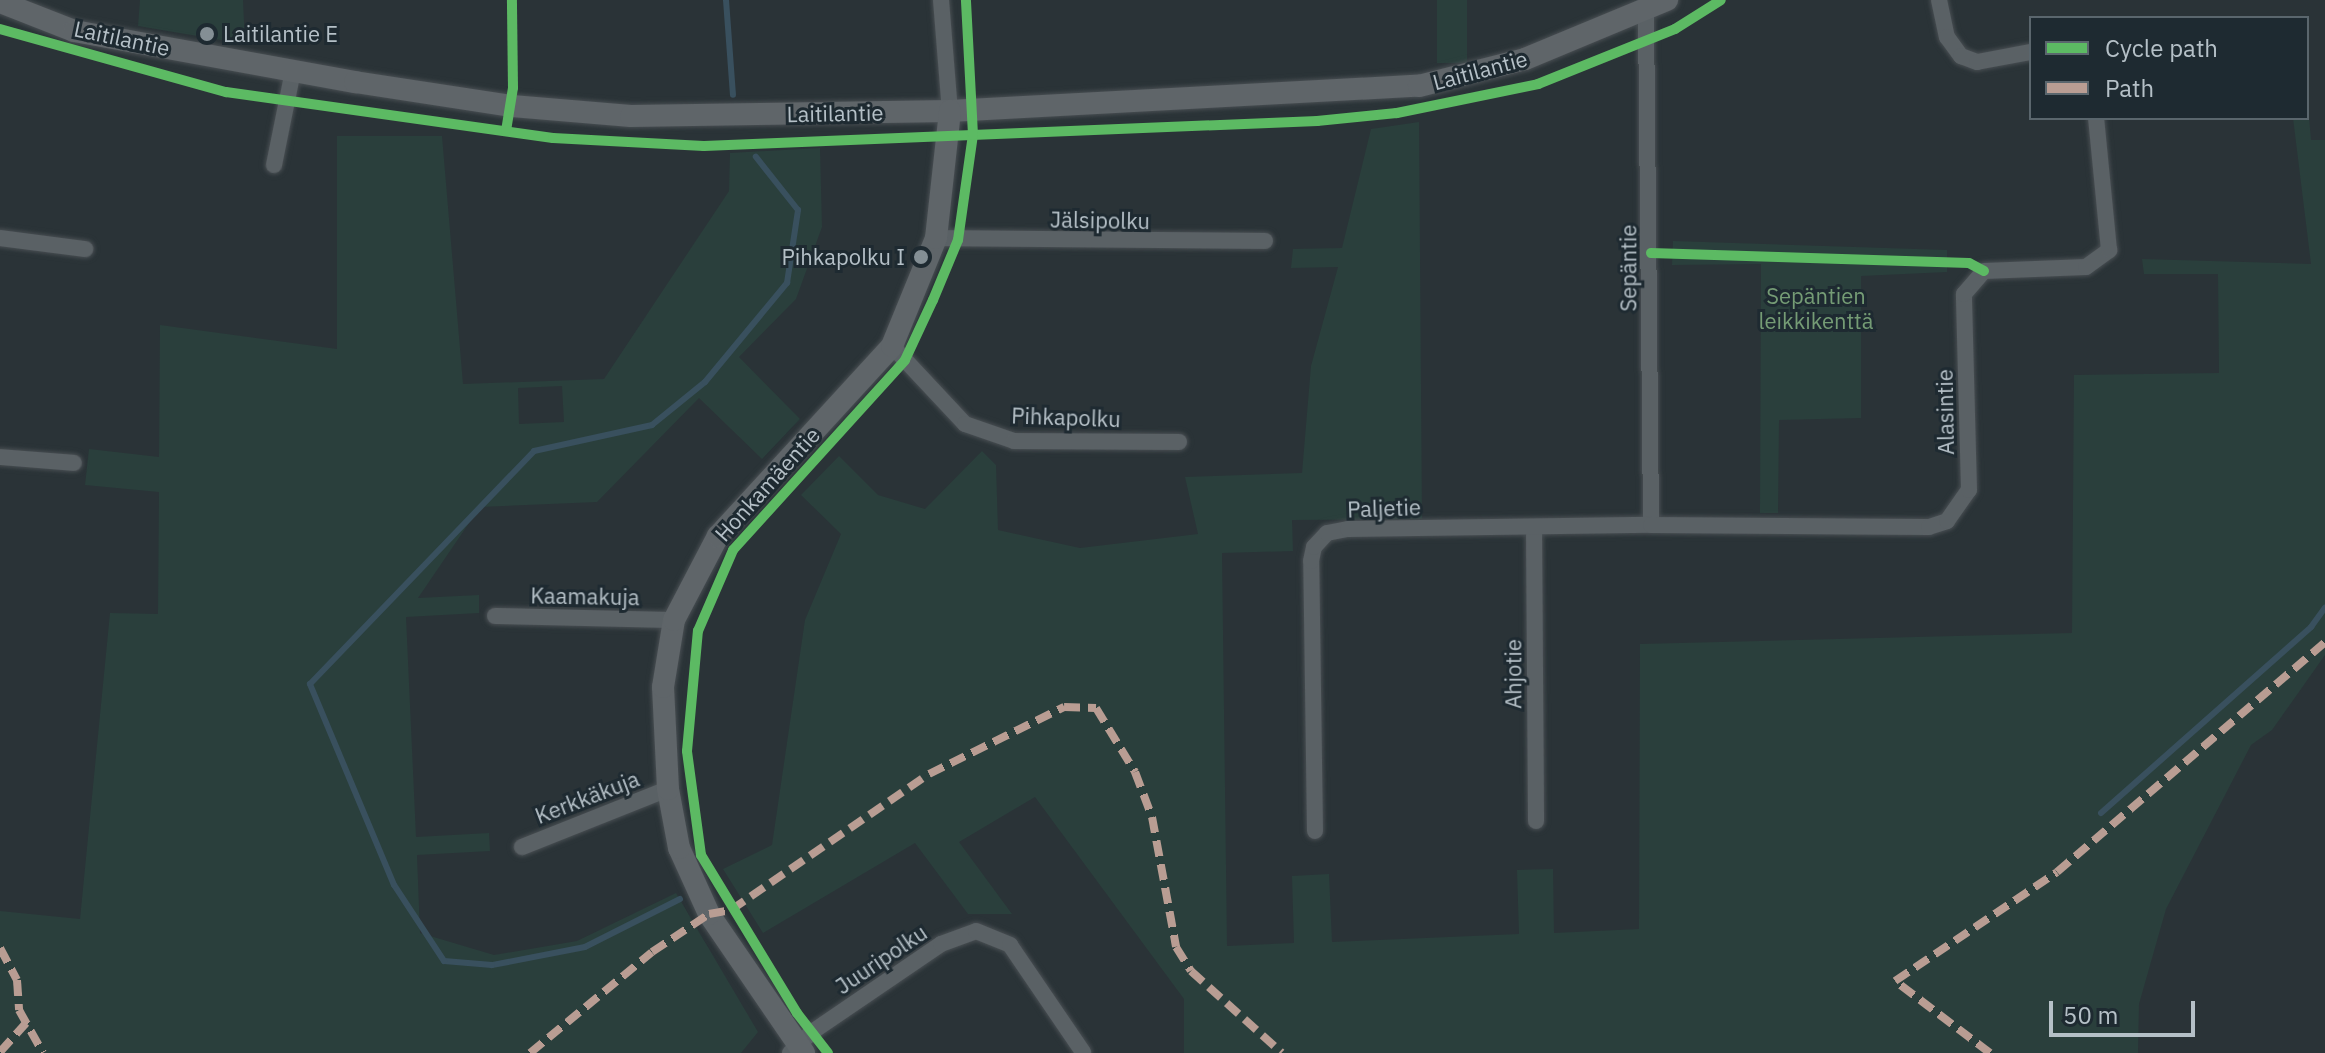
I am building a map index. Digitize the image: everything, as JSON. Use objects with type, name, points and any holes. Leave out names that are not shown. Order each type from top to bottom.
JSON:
[{"type":"street","name":"Honkamäentie","points":[[797,1050],[709,914],[679,848],[668,789],[663,687],[674,620],[718,536],[892,346],[936,238],[950,111],[941,0]]},
{"type":"street","name":"Laitilantie","points":[[0,2],[74,31],[293,71],[512,106],[631,116],[950,111],[1419,86],[1525,59],[1646,12],[1667,0]]},
{"type":"street","points":[[1939,0],[1947,37],[1961,56],[1977,62],[2029,52]]},
{"type":"street","name":"Sepäntie","points":[[1646,12],[1651,525]]},
{"type":"street","points":[[274,165],[293,71]]},
{"type":"street","name":"Alasintie","points":[[1651,525],[1929,527],[1947,521],[1969,490],[1964,294],[1984,271],[2086,267],[2109,250],[2096,120]]},
{"type":"street","points":[[0,238],[85,249]]},
{"type":"street","name":"Jälsipolku","points":[[936,238],[1265,241]]},
{"type":"street","name":"Pihkapolku","points":[[892,346],[965,424],[1014,441],[1179,442]]},
{"type":"street","points":[[0,457],[74,463]]},
{"type":"street","name":"Paljetie","points":[[1315,831],[1314,547],[1327,533],[1348,529],[1651,525]]},
{"type":"street","name":"Ahjotie","points":[[1534,527],[1536,821]]},
{"type":"street","name":"Kaamakuja","points":[[495,616],[674,620]]},
{"type":"street","name":"Kerkkäkuja","points":[[522,847],[668,789]]},
{"type":"street","name":"Juuripolku","points":[[797,1050],[941,944],[976,931],[1010,945],[1083,1052]]},
{"type":"green space","points":[[140,0],[243,0],[245,44],[138,26]]},
{"type":"green space","points":[[1437,0],[1467,0],[1467,63],[1437,63]]},
{"type":"green space","points":[[2309,117],[2311,140],[2325,140],[2325,655],[2272,730],[2251,745],[2166,909],[2139,1004],[2138,1053],[1184,1053],[1184,999],[1035,797],[959,842],[1012,914],[968,914],[915,843],[763,933],[723,869],[772,845],[805,620],[841,534],[801,495],[839,456],[878,495],[925,509],[982,451],[996,465],[998,530],[1080,548],[1198,534],[1185,477],[1302,473],[1311,366],[1338,267],[1291,268],[1293,249],[1342,248],[1371,129],[1419,122],[1422,519],[1292,520],[1293,551],[1222,553],[1227,946],[1294,943],[1292,876],[1329,874],[1332,942],[1519,934],[1517,870],[1553,869],[1554,933],[1639,929],[1640,644],[2072,633],[2074,375],[2219,373],[2218,274],[2144,274],[2142,259],[2311,264],[2293,120],[2309,120]]},
{"type":"green space","points":[[337,136],[442,136],[463,384],[604,379],[729,191],[730,153],[820,148],[822,227],[796,299],[739,357],[800,419],[762,459],[699,398],[597,502],[480,507],[418,598],[479,595],[479,613],[406,617],[416,837],[489,833],[490,851],[417,855],[420,933],[494,955],[577,941],[676,893],[758,1032],[741,1053],[0,1053],[0,911],[80,919],[110,613],[158,614],[159,492],[85,485],[89,449],[159,457],[160,325],[337,349]],"holes":[[[562,386],[564,422],[519,424],[518,388]]]},
{"type":"green space","name":"Sepäntien leikkikenttä","points":[[1673,241],[1947,250],[1947,272],[1861,276],[1861,418],[1779,420],[1778,513],[1760,513],[1761,264],[1672,265]]},
{"type":"waterway","points":[[726,0],[733,95]]},
{"type":"waterway","points":[[680,899],[585,947],[492,965],[444,961],[394,885],[310,684],[534,451],[652,425],[705,382],[787,283],[798,210],[756,157]]},
{"type":"waterway","points":[[2101,813],[2311,627],[2325,608]]},
{"type":"marked path","points":[[1990,1053],[1895,981],[2057,872],[2325,642]]},
{"type":"marked path","points":[[530,1053],[652,952],[709,914],[731,910],[929,774],[1064,707],[1096,708],[1135,772],[1152,817],[1176,947],[1191,971],[1282,1053]]},
{"type":"marked path","points":[[0,948],[17,980],[19,1010],[43,1053]]},
{"type":"marked path","points":[[0,1052],[26,1023]]},
{"type":"cycle path","points":[[506,131],[513,88],[512,0]]},
{"type":"cycle path","points":[[828,1053],[797,1013],[701,855],[687,751],[698,631],[733,550],[905,360],[933,300],[958,240],[973,135],[966,0]]},
{"type":"cycle path","points":[[0,29],[226,92],[553,138],[704,146],[1317,121],[1397,113],[1538,84],[1675,29],[1721,0]]},
{"type":"cycle path","points":[[1651,253],[1969,263],[1984,271]]},
{"type":"place","name":"Laitilantie E","points":[[207,34]]},
{"type":"place","name":"Pihkapolku I","points":[[921,257]]}]
